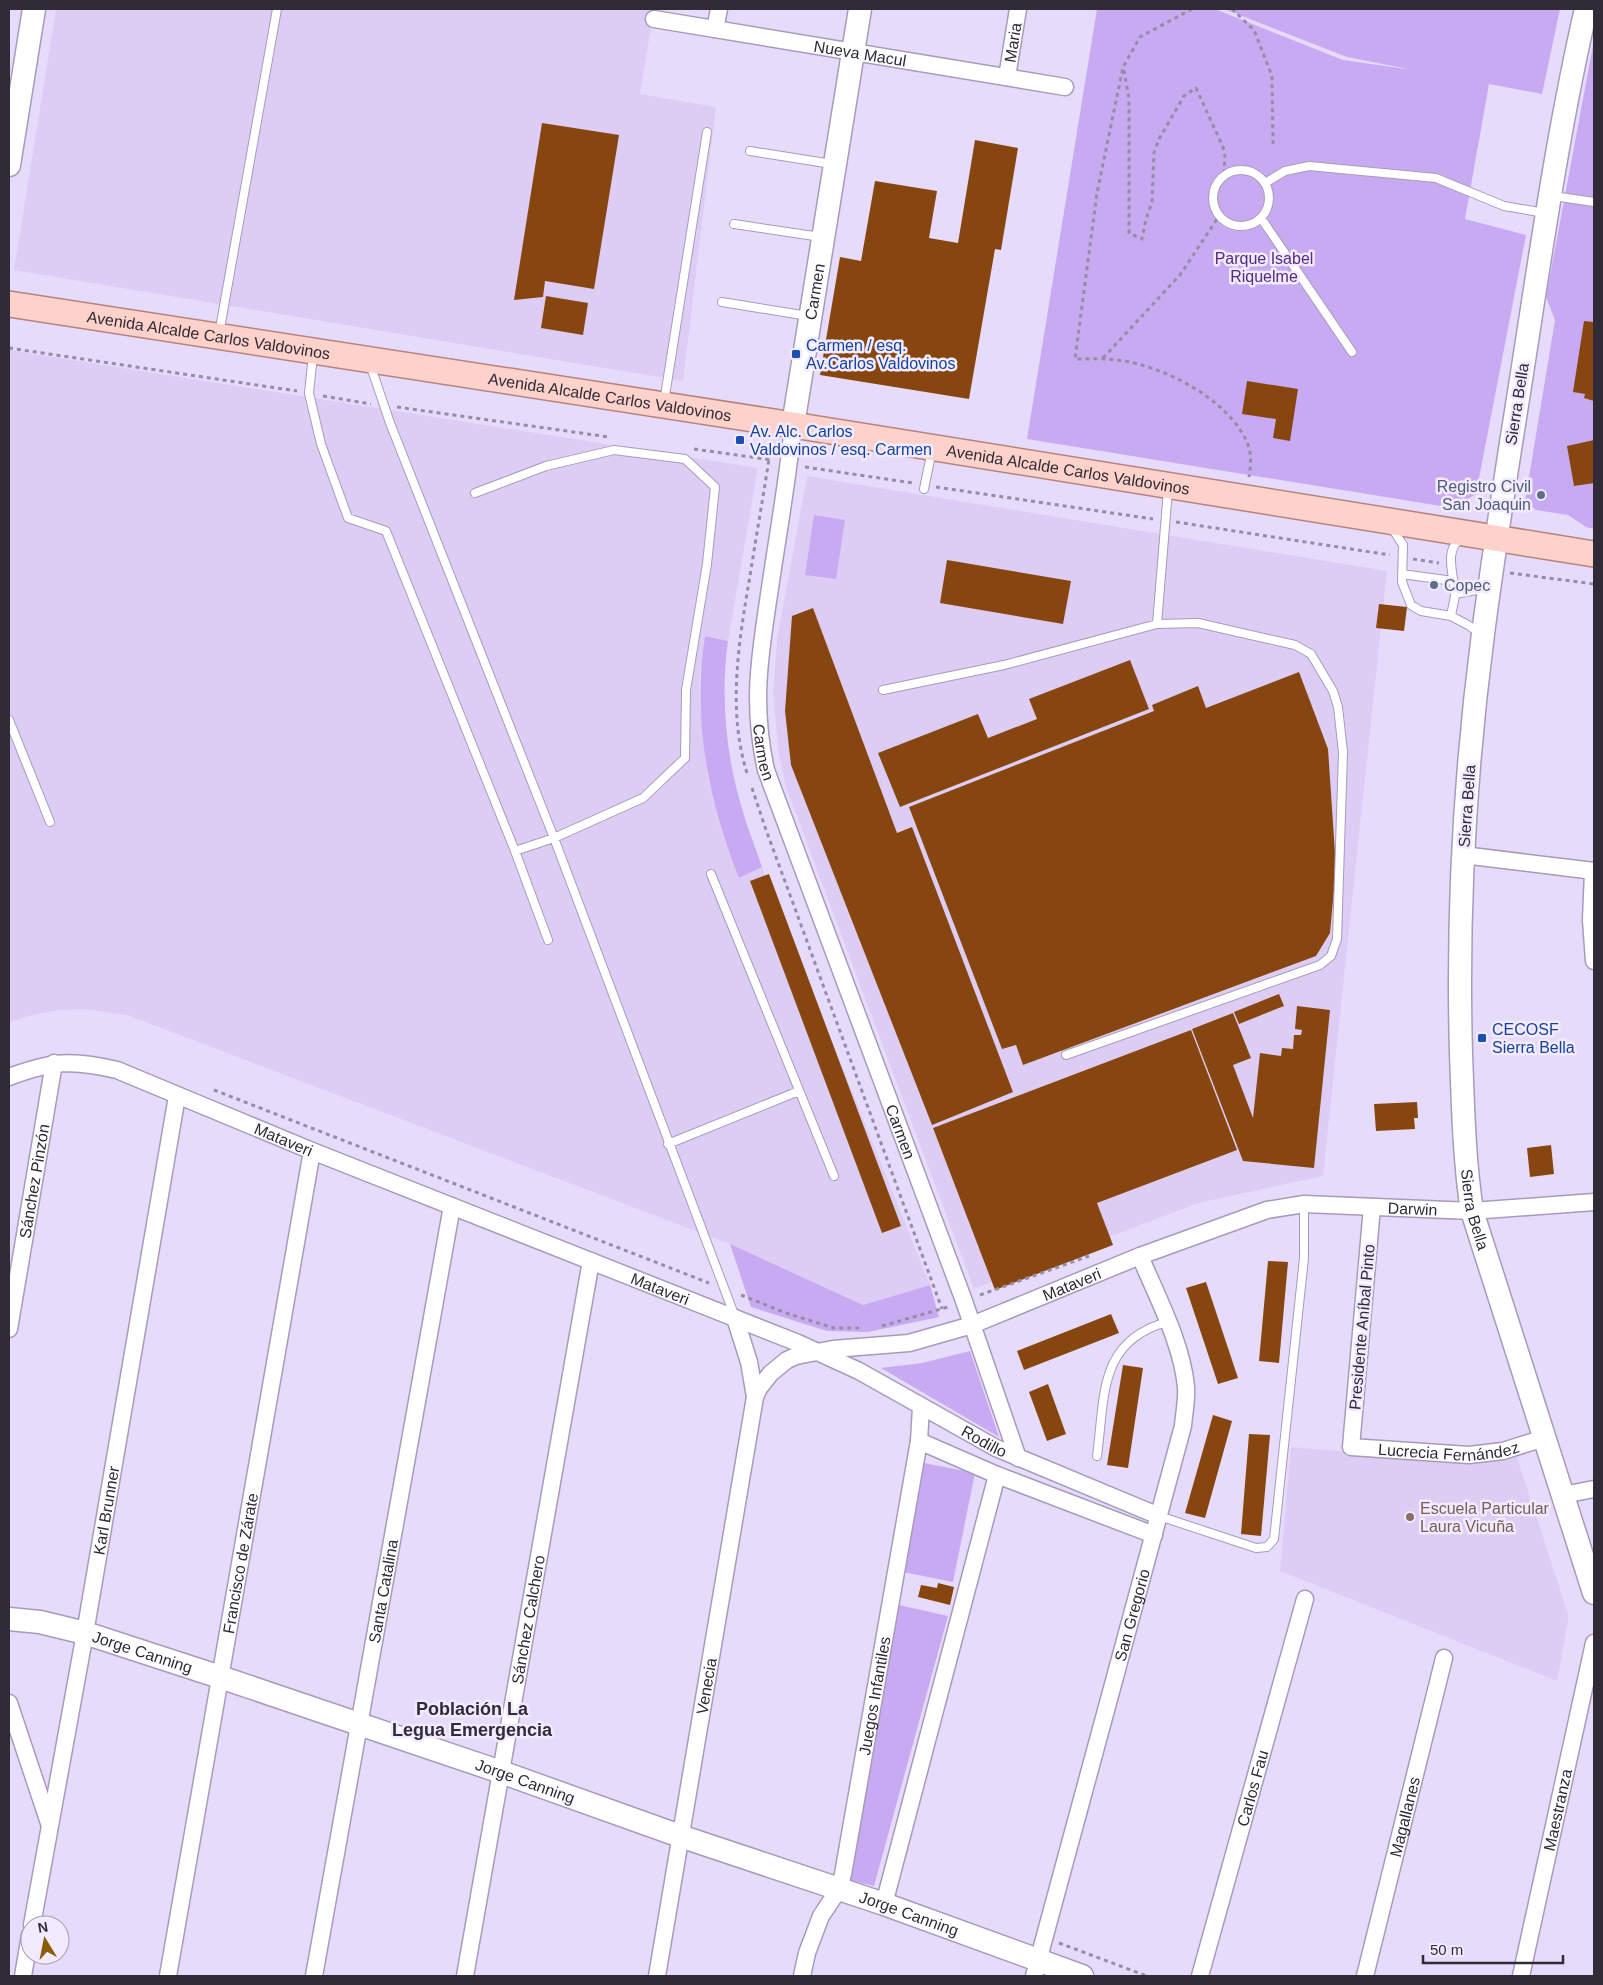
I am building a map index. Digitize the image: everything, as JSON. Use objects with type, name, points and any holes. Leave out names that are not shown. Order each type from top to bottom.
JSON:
[{"type":"main road","name":"Avenida Alcalde Carlos Valdovinos","points":[[9,304],[792,425],[1594,554]]},
{"type":"street","points":[[9,165],[34,9]]},
{"type":"street","points":[[715,29],[718,9]]},
{"type":"street","name":"Carmen","points":[[860,9],[792,425],[789,464],[758,667],[758,721],[763,755],[774,795],[964,1301],[1018,1458]]},
{"type":"street","name":"Maria","points":[[1007,77],[1018,9]]},
{"type":"street","name":"Sierra Bella","points":[[1586,9],[1570,80],[1549,205],[1482,635],[1463,855],[1460,1019],[1467,1174],[1472,1211],[1594,1593]]},
{"type":"street","name":"Nueva Macul","points":[[654,19],[1065,87]]},
{"type":"street","points":[[1463,855],[1593,871],[1591,920],[1594,961]]},
{"type":"street","name":"Mataveri","points":[[9,1077],[54,1063],[88,1064],[117,1070],[312,1151],[798,1343],[816,1352],[909,1343],[972,1325],[1140,1256],[1267,1210],[1312,1205]]},
{"type":"street","name":"Sánchez Pinzón","points":[[9,1329],[54,1063]]},
{"type":"street","name":"Karl Brunner","points":[[34,1915],[85,1633],[177,1096]]},
{"type":"street","name":"Francisco de Zárate","points":[[168,1976],[312,1151]]},
{"type":"street","name":"Darwin","points":[[1312,1205],[1472,1211],[1594,1202]]},
{"type":"street","name":"Santa Catalina","points":[[314,1976],[452,1206]]},
{"type":"street","name":"Presidente Aníbal Pinto","points":[[1351,1447],[1372,1207]]},
{"type":"street","name":"San Gregorio","points":[[1036,1968],[1183,1426],[1186,1388],[1182,1366],[1167,1322],[1140,1256]]},
{"type":"street","name":"Sánchez Calchero","points":[[466,1976],[591,1261]]},
{"type":"street","name":"Venecia","points":[[735,1318],[748,1362],[755,1397]]},
{"type":"street","name":"Rodillo","points":[[816,1352],[859,1371],[996,1448],[1158,1516]]},
{"type":"street","name":"Venecia","points":[[657,1976],[755,1397],[764,1381],[782,1364],[796,1356],[816,1352]]},
{"type":"street","name":"Juegos Infantiles","points":[[802,1976],[807,1954],[820,1916],[839,1889],[919,1440],[921,1407]]},
{"type":"street","name":"Lucrecia Fernández","points":[[1351,1447],[1469,1455],[1503,1451],[1544,1438]]},
{"type":"street","name":"Rodillo","points":[[919,1440],[997,1475],[1154,1535]]},
{"type":"street","points":[[884,1904],[997,1475]]},
{"type":"street","points":[[1563,1495],[1594,1489]]},
{"type":"street","name":"Carlos Fau","points":[[1200,1976],[1305,1599]]},
{"type":"street","name":"Jorge Canning","points":[[9,1619],[40,1622],[85,1633],[220,1677],[501,1772],[680,1836],[884,1904],[1036,1968],[1082,1976]]},
{"type":"street","name":"Maestranza","points":[[1521,1976],[1590,1686],[1594,1643]]},
{"type":"street","name":"Magallanes","points":[[1365,1976],[1444,1658]]},
{"type":"street","points":[[9,1703],[50,1825]]},
{"type":"lane","points":[[219,336],[277,9]]},
{"type":"lane","points":[[664,405],[707,132]]},
{"type":"lane","points":[[750,151],[835,164]]},
{"type":"lane","points":[[1265,183],[1285,171],[1309,166],[1436,178],[1504,206],[1594,202]]},
{"type":"lane","points":[[1235,170],[1246,170],[1257,175],[1265,183],[1269,201],[1261,218],[1244,226],[1226,222],[1219,216],[1213,199],[1214,190],[1224,175],[1235,170]]},
{"type":"lane","points":[[1261,218],[1352,352]]},
{"type":"lane","points":[[734,224],[823,238]]},
{"type":"lane","points":[[722,302],[810,316]]},
{"type":"lane","points":[[314,351],[309,393],[321,444],[348,518],[386,531],[515,851],[548,940]]},
{"type":"lane","points":[[369,360],[390,423],[554,838],[735,1318]]},
{"type":"lane","points":[[924,489],[932,448]]},
{"type":"lane","points":[[475,493],[546,466],[614,450],[685,459],[715,487],[706,564],[686,690],[685,758],[643,798],[554,838],[515,851]]},
{"type":"lane","points":[[1157,624],[1169,486]]},
{"type":"lane","points":[[1388,521],[1403,545],[1402,582],[1412,605],[1421,610],[1451,616],[1482,635]]},
{"type":"lane","points":[[1451,616],[1455,594],[1450,565],[1453,550],[1457,541],[1468,534]]},
{"type":"lane","points":[[1402,574],[1453,581]]},
{"type":"lane","points":[[1455,594],[1489,588]]},
{"type":"lane","points":[[883,690],[1004,665],[1157,624],[1198,623],[1295,645],[1311,654],[1333,691],[1338,707],[1343,752],[1337,939],[1332,956],[1320,965],[1066,1055]]},
{"type":"lane","points":[[9,720],[50,822]]},
{"type":"lane","points":[[712,874],[834,1176]]},
{"type":"lane","points":[[668,1144],[799,1092]]},
{"type":"lane","points":[[1158,1516],[1256,1548],[1267,1548],[1274,1539],[1304,1258],[1312,1205]]},
{"type":"lane","points":[[1097,1456],[1108,1377],[1113,1361],[1123,1346],[1136,1335],[1150,1327],[1167,1322]]},
{"type":"path","points":[[1192,9],[1140,37],[1123,67],[1097,193],[1075,359],[1118,360],[1165,373],[1188,384],[1227,414],[1247,440],[1251,457],[1246,498]]},
{"type":"path","points":[[1232,9],[1254,30],[1272,76],[1273,144]]},
{"type":"path","points":[[1123,67],[1129,98],[1128,233],[1142,240],[1152,202],[1154,153],[1159,139],[1184,96],[1196,88],[1223,147],[1225,156],[1224,175]]},
{"type":"path","points":[[1102,359],[1180,275],[1219,216]]},
{"type":"path","points":[[209,1088],[786,1313],[834,1328],[868,1328]]},
{"type":"path","points":[[877,1328],[964,1301],[1092,1255]]},
{"type":"shaded area","points":[[56,9],[654,9],[640,94],[716,107],[683,381],[14,270]]},
{"type":"shaded area","points":[[9,350],[758,468],[728,641],[705,636],[699,683],[708,779],[722,833],[739,878],[762,867],[930,1285],[863,1305],[730,1244],[127,1015],[82,1009],[58,1010],[9,1022]]},
{"type":"shaded area","points":[[807,476],[1387,571],[1323,1176],[1198,1203],[974,1289],[786,787],[779,755],[773,695],[777,640]]},
{"type":"shaded area","name":"Escuela Particular Laura Vicuña","points":[[1291,1447],[1484,1463],[1516,1454],[1568,1614],[1557,1681],[1280,1571]]},
{"type":"green space","name":"Parque Isabel Riquelme","points":[[1097,9],[1215,9],[1343,60],[1413,70],[1347,57],[1224,9],[1560,9],[1542,94],[1489,84],[1465,219],[1526,235],[1476,494],[1453,508],[1027,439]]},
{"type":"green space","points":[[1594,40],[1594,529],[1586,527],[1568,515],[1536,510],[1525,501],[1555,320],[1546,297]]},
{"type":"green space","points":[[814,515],[845,520],[836,579],[805,575]]},
{"type":"green space","points":[[705,636],[728,641],[725,698],[730,757],[740,803],[762,867],[739,878],[719,819],[706,759],[700,698]]},
{"type":"green space","points":[[730,1244],[863,1305],[930,1285],[939,1317],[868,1332],[827,1331],[751,1307]]},
{"type":"green space","points":[[970,1351],[999,1437],[881,1368],[922,1363]]},
{"type":"green space","points":[[924,1463],[975,1473],[953,1582],[903,1572]]},
{"type":"green space","points":[[899,1605],[948,1616],[874,1886],[849,1880]]},
{"type":"building","points":[[542,123],[619,135],[594,289],[545,281],[543,297],[514,300]]},
{"type":"building","points":[[975,140],[1018,148],[1001,250],[995,249],[969,399],[820,375],[840,257],[861,261],[875,181],[937,191],[929,238],[958,243]]},
{"type":"building","points":[[546,296],[588,303],[583,335],[541,328]]},
{"type":"building","points":[[1584,321],[1594,322],[1594,401],[1584,398],[1585,394],[1573,392]]},
{"type":"building","points":[[1247,381],[1298,389],[1290,441],[1273,438],[1276,419],[1242,414]]},
{"type":"building","points":[[1594,440],[1594,483],[1574,486],[1567,446]]},
{"type":"building","points":[[947,560],[1071,581],[1063,624],[940,603]]},
{"type":"building","points":[[1379,604],[1407,607],[1404,631],[1376,628]]},
{"type":"building","points":[[813,608],[897,833],[912,827],[1013,1092],[932,1125],[791,765],[785,711],[792,616]]},
{"type":"building","points":[[1130,660],[1149,709],[900,807],[878,753],[978,714],[988,738],[1037,719],[1029,699]]},
{"type":"building","points":[[1299,672],[1328,749],[1336,868],[1330,933],[1316,956],[1023,1065],[1016,1045],[1002,1049],[909,807],[1154,711],[1152,705],[1198,686],[1206,708]]},
{"type":"building","points":[[769,874],[901,1226],[882,1233],[750,881]]},
{"type":"building","points":[[1279,994],[1284,1006],[1239,1024],[1234,1012]]},
{"type":"building","points":[[1297,1006],[1330,1010],[1314,1168],[1243,1161],[1192,1029],[1233,1013],[1251,1058],[1233,1065],[1253,1118],[1260,1053],[1281,1056],[1282,1048],[1293,1049],[1294,1035],[1301,1035],[1302,1030],[1295,1029]]},
{"type":"building","points":[[1191,1030],[1237,1150],[1097,1203],[1113,1245],[995,1290],[933,1128]]},
{"type":"building","points":[[1417,1102],[1418,1118],[1414,1118],[1415,1129],[1376,1131],[1374,1104]]},
{"type":"building","points":[[1551,1145],[1554,1174],[1530,1177],[1527,1148]]},
{"type":"building","points":[[1268,1261],[1288,1262],[1279,1363],[1259,1361]]},
{"type":"building","points":[[1206,1282],[1238,1378],[1218,1384],[1186,1288]]},
{"type":"building","points":[[1111,1314],[1119,1333],[1024,1370],[1017,1351]]},
{"type":"building","points":[[1123,1365],[1143,1368],[1128,1468],[1107,1465]]},
{"type":"building","points":[[1048,1384],[1066,1434],[1047,1441],[1029,1392]]},
{"type":"building","points":[[1213,1415],[1232,1421],[1205,1518],[1185,1513]]},
{"type":"building","points":[[1249,1434],[1270,1435],[1261,1536],[1241,1534]]},
{"type":"building","points":[[938,1583],[954,1587],[950,1605],[918,1597],[921,1585],[937,1588]]},
{"type":"place","name":"Carmen / esq. Av.Carlos Valdovinos","points":[[796,354]]},
{"type":"place","name":"Av. Alc. Carlos Valdovinos / esq. Carmen","points":[[740,440]]},
{"type":"place","name":"Registro Civil San Joaquin","points":[[1541,495]]},
{"type":"place","name":"Copec","points":[[1434,585]]},
{"type":"place","name":"CECOSF Sierra Bella","points":[[1482,1038]]},
{"type":"place","name":"Escuela Particular Laura Vicuña","points":[[1410,1517]]},
{"type":"district","name":"Población La Legua Emergencia","points":[[472,1719]]}]
